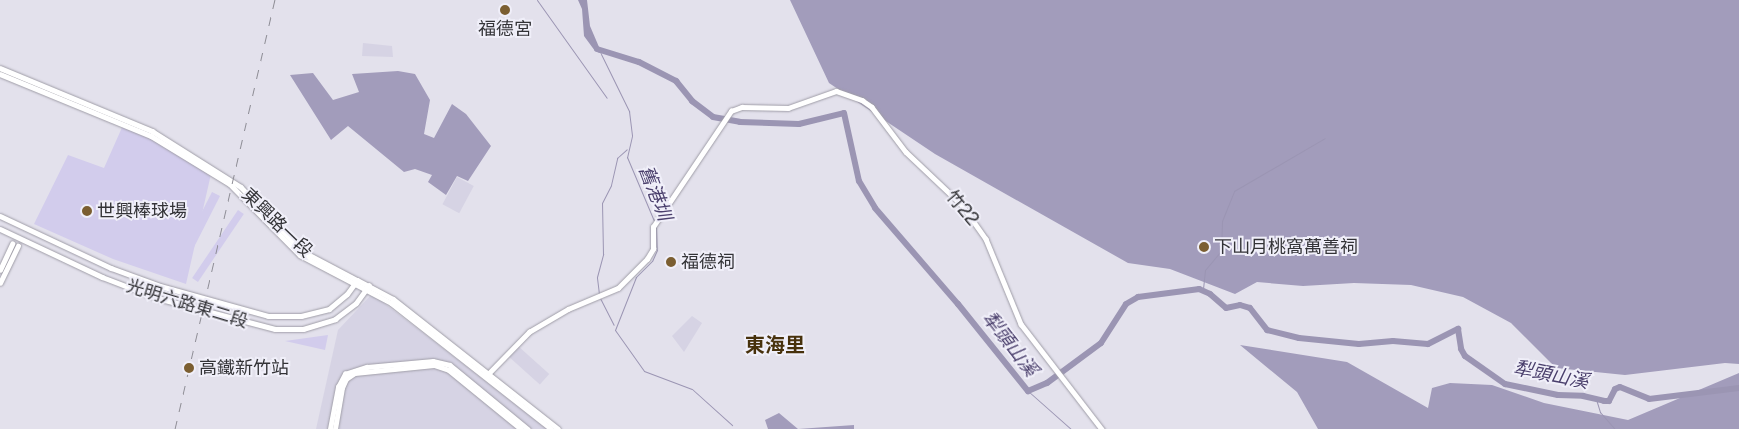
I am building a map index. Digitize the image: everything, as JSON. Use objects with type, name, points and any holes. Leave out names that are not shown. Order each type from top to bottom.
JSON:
[{"type":"main road","name":"光明六路東二段","points":[[0,216],[111,268],[173,290],[268,316],[301,316],[329,309],[356,282]]},
{"type":"main road","name":"光明六路東二段","points":[[0,229],[102,277],[161,300],[275,329],[303,330],[335,319],[368,287]]},
{"type":"main road","name":"東興路一段","points":[[356,282],[368,287],[392,304],[558,429]]},
{"type":"main road","name":"東興路一段","points":[[487,375],[551,429]]},
{"type":"street","name":"東興路一段","points":[[0,68],[152,131],[241,188],[302,250],[356,282]]},
{"type":"street","name":"東興路一段","points":[[0,74],[151,136],[230,184],[300,255],[356,282]]},
{"type":"street","name":"竹22","points":[[487,375],[529,332],[558,314],[625,283],[652,254],[655,225],[730,111],[742,107],[788,108],[804,105],[824,94],[836,91],[872,107],[906,152],[962,205],[986,239],[1021,324],[1102,429]]},
{"type":"street","points":[[0,270],[12,244]]},
{"type":"street","points":[[0,283],[18,246]]},
{"type":"street","points":[[333,428],[338,387],[345,374],[367,367],[433,361],[450,365],[528,429]]},
{"type":"street","points":[[333,428],[342,388],[346,379],[356,373],[434,365],[449,370],[521,429]]},
{"type":"shaded area","points":[[578,0],[587,0],[590,26],[602,54],[595,51],[584,36],[582,9]]},
{"type":"shaded area","points":[[790,0],[1739,0],[1739,364],[1725,363],[1625,375],[1556,368],[1511,323],[1463,297],[1411,285],[1354,283],[1303,286],[1257,282],[1235,294],[1170,269],[1128,263],[935,154],[829,83]]},
{"type":"shaded area","points":[[363,43],[392,46],[393,57],[362,56]]},
{"type":"shaded area","points":[[398,71],[415,74],[430,100],[424,134],[434,138],[452,104],[466,114],[491,146],[468,181],[457,176],[446,195],[428,182],[432,175],[415,169],[404,172],[348,126],[331,140],[290,75],[313,73],[333,100],[359,92],[352,74]]},
{"type":"shaded area","points":[[124,123],[211,174],[186,284],[113,259],[34,224],[68,155],[104,168]]},
{"type":"shaded area","points":[[457,177],[474,186],[459,213],[442,204]]},
{"type":"shaded area","points":[[212,192],[220,196],[178,278],[170,274]]},
{"type":"shaded area","points":[[238,210],[244,214],[198,282],[192,278]]},
{"type":"shaded area","points":[[372,294],[547,429],[316,429],[338,330]]},
{"type":"shaded area","points":[[692,316],[702,323],[684,352],[672,336]]},
{"type":"shaded area","points":[[328,335],[325,350],[285,341]]},
{"type":"shaded area","points":[[1240,345],[1347,362],[1428,408],[1432,388],[1450,383],[1492,385],[1544,403],[1628,420],[1739,373],[1739,429],[1318,429],[1297,392]]},
{"type":"shaded area","points":[[518,346],[549,374],[540,385],[509,356]]},
{"type":"shaded area","points":[[779,413],[798,429],[768,429],[765,420]]},
{"type":"shaded area","points":[[854,425],[854,429],[798,429]]},
{"type":"waterway","points":[[537,0],[607,98]]},
{"type":"waterway","name":"犁頭山溪","points":[[597,49],[639,62],[676,81],[692,101],[713,117],[740,122],[799,124],[844,113],[859,181],[875,208],[958,304],[1028,391],[1047,383],[1101,343],[1126,304],[1138,297],[1199,289],[1210,294],[1226,308],[1240,305],[1250,308],[1267,330],[1299,338],[1359,344],[1393,341],[1428,344],[1458,329],[1461,349],[1465,356],[1505,384],[1558,395],[1583,396],[1609,401],[1615,389],[1620,387],[1649,399],[1739,388]]},
{"type":"waterway","name":"舊港圳","points":[[601,54],[629,111],[632,136],[627,157],[654,221]]},
{"type":"waterway","points":[[1203,289],[1205,270],[1221,251],[1222,221],[1234,191],[1325,138]]},
{"type":"waterway","name":"舊港圳","points":[[599,294],[597,277],[603,254],[602,203],[611,185],[617,158],[627,149]]},
{"type":"waterway","name":"舊港圳","points":[[656,227],[657,250],[652,261],[636,277],[615,330],[644,371],[692,389],[732,425]]},
{"type":"waterway","name":"舊港圳","points":[[600,298],[614,325]]},
{"type":"waterway","points":[[1028,391],[1071,429]]},
{"type":"waterway","points":[[1596,399],[1600,412],[1615,429]]},
{"type":"railway","points":[[175,429],[275,0]]},
{"type":"place","name":"福德宮","points":[[505,10]]},
{"type":"place","name":"世興棒球場","points":[[87,211]]},
{"type":"place","name":"下山月桃窩萬善祠","points":[[1204,247]]},
{"type":"place","name":"福德祠","points":[[671,262]]},
{"type":"place","name":"高鐵新竹站","points":[[189,368]]},
{"type":"district","name":"東海里","points":[[775,345]]}]
